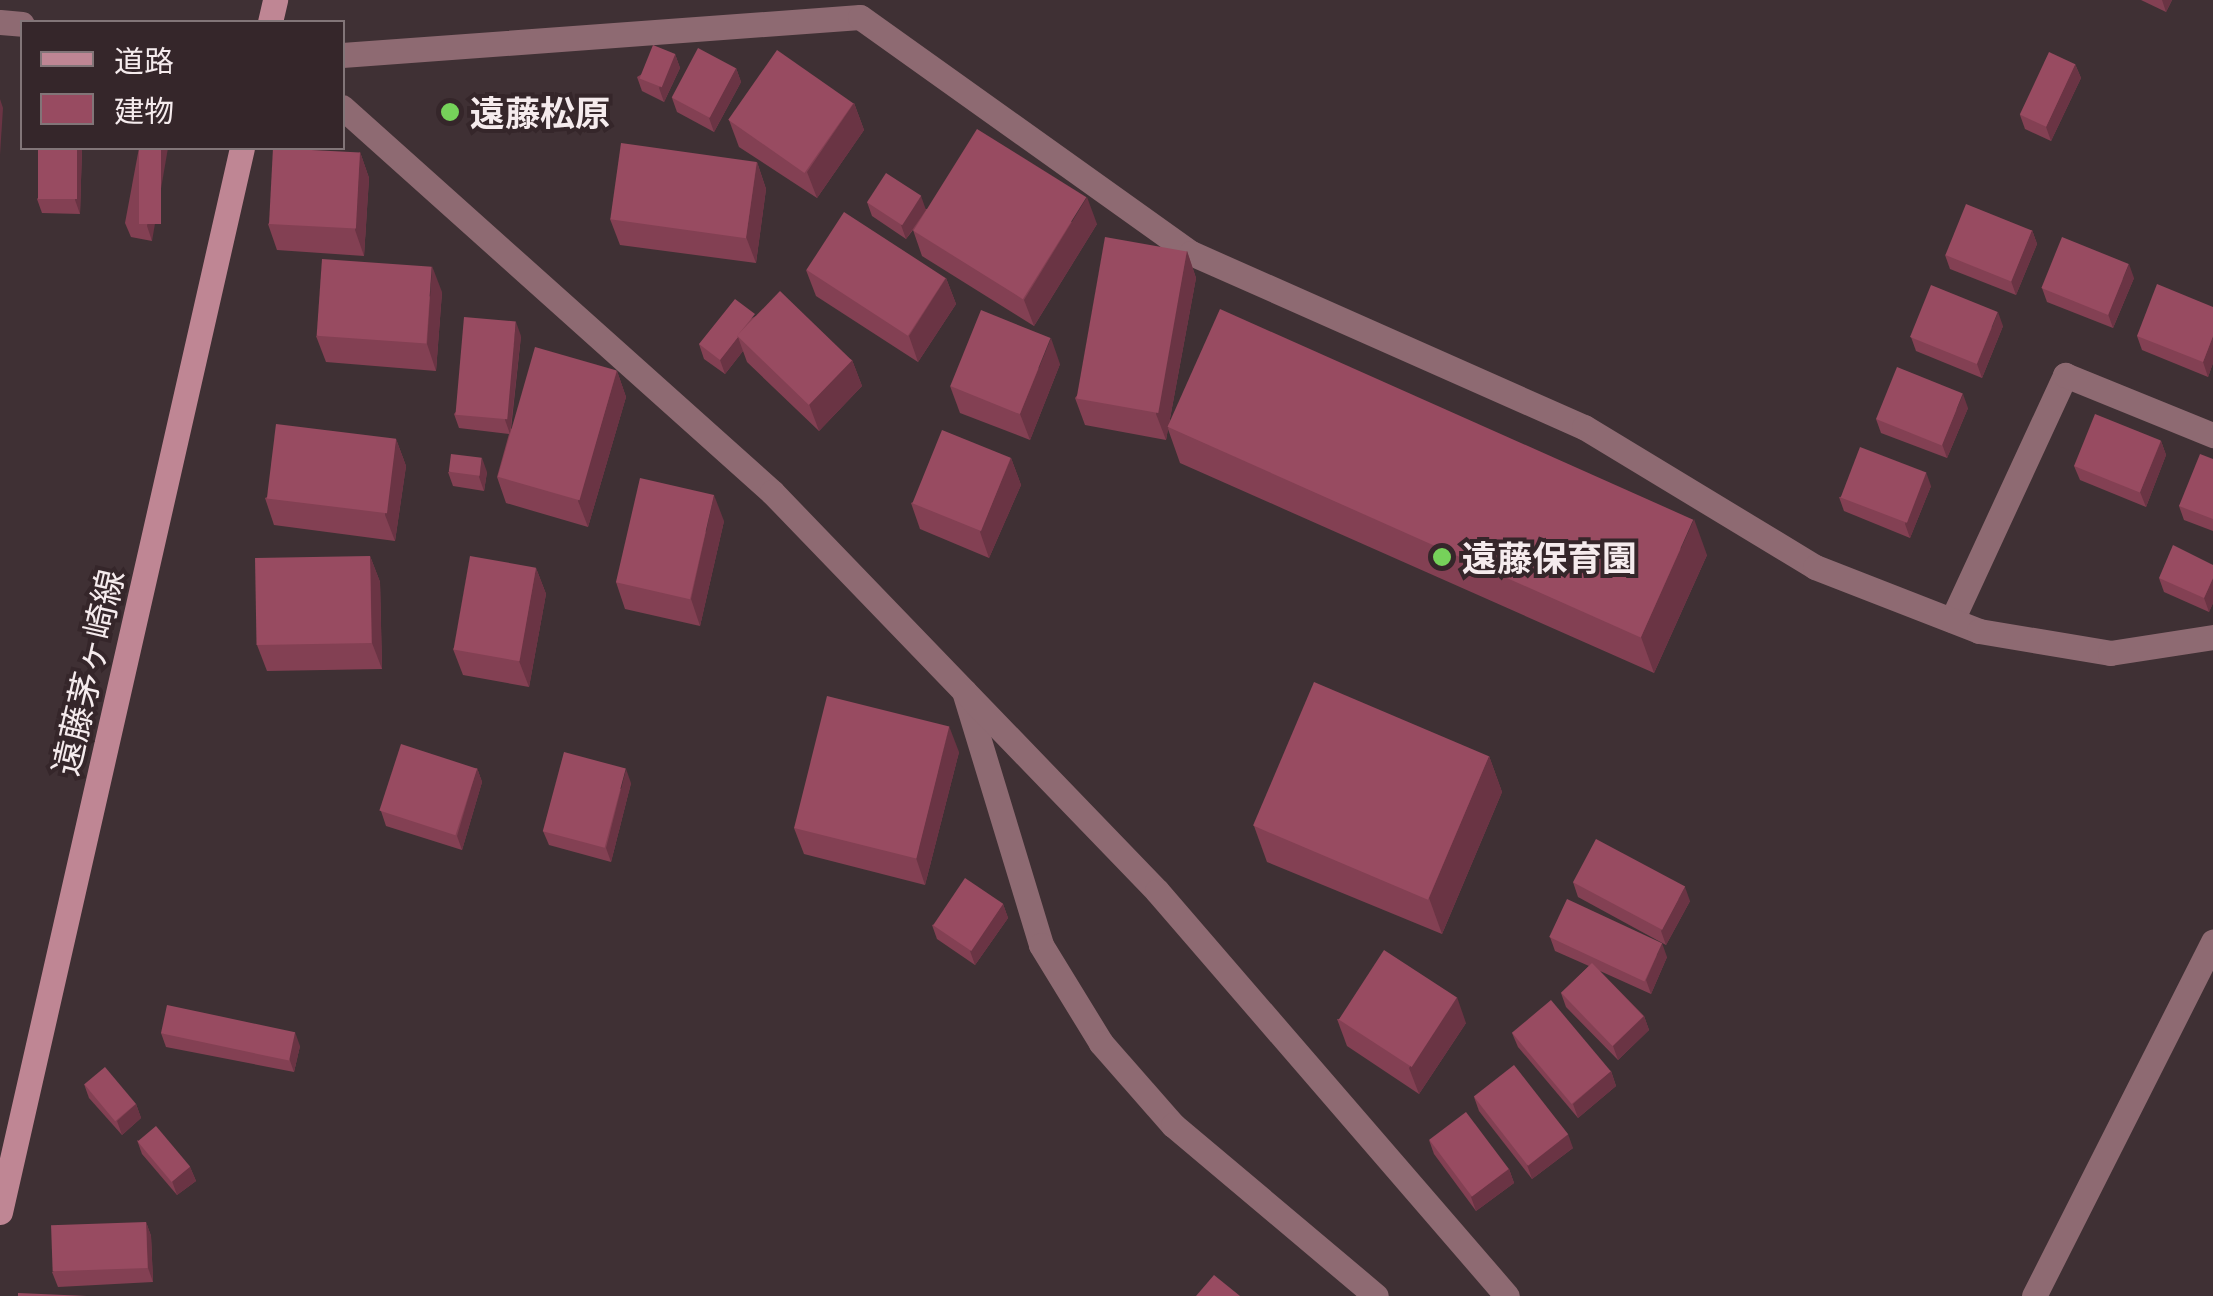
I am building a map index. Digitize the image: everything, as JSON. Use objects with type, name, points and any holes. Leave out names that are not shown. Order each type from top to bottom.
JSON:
[{"type":"main road","name":"遠藤茅ヶ崎線","points":[[0,1212],[242,150]]},
{"type":"street","points":[[345,55],[860,17],[1191,252],[1584,427],[1815,567],[1952,620],[2110,654],[2213,637]]},
{"type":"street","points":[[345,110],[772,492],[1157,890],[1507,1296]]},
{"type":"street","points":[[1952,620],[2065,375],[2213,435]]},
{"type":"street","points":[[964,691],[1042,945],[1100,1044],[1172,1125],[1376,1296]]},
{"type":"street","points":[[2034,1296],[2213,942]]},
{"type":"building","points":[[653,45],[675,54],[662,87],[640,78]]},
{"type":"building","points":[[698,48],[736,68],[710,118],[672,97]]},
{"type":"building","points":[[777,50],[853,103],[804,173],[728,120]]},
{"type":"building","points":[[2049,52],[2075,64],[2046,127],[2020,115]]},
{"type":"building","points":[[977,129],[1086,197],[1023,299],[913,231]]},
{"type":"building","points":[[621,143],[757,162],[746,238],[610,219]]},
{"type":"building","points":[[38,150],[77,150],[77,199],[38,199]]},
{"type":"building","points":[[139,150],[161,150],[161,224],[139,224]]},
{"type":"building","points":[[273,150],[360,153],[356,228],[269,224]]},
{"type":"building","points":[[886,173],[921,196],[902,225],[867,202]]},
{"type":"building","points":[[1966,204],[2032,231],[2011,282],[1945,255]]},
{"type":"building","points":[[844,212],[945,278],[908,336],[806,270]]},
{"type":"building","points":[[1105,237],[1187,251],[1158,413],[1077,399]]},
{"type":"building","points":[[2062,237],[2129,264],[2108,315],[2041,288]]},
{"type":"building","points":[[322,259],[432,267],[426,343],[317,336]]},
{"type":"building","points":[[2157,284],[2213,307],[2213,336],[2203,362],[2137,336]]},
{"type":"building","points":[[1931,285],[1998,312],[1977,364],[1910,337]]},
{"type":"building","points":[[780,291],[852,360],[809,405],[737,336]]},
{"type":"building","points":[[735,299],[755,314],[720,360],[699,344]]},
{"type":"building","points":[[1220,309],[1693,520],[1641,638],[1168,427]]},
{"type":"building","points":[[981,310],[1051,338],[1020,414],[950,386]]},
{"type":"building","points":[[464,317],[516,322],[507,419],[455,415]]},
{"type":"building","points":[[535,347],[617,370],[579,500],[498,477]]},
{"type":"building","points":[[1897,367],[1963,394],[1942,446],[1876,419]]},
{"type":"building","points":[[2095,414],[2161,441],[2140,493],[2074,466]]},
{"type":"building","points":[[276,424],[396,439],[387,513],[267,498]]},
{"type":"building","points":[[942,430],[1011,458],[981,531],[912,503]]},
{"type":"building","points":[[1860,447],[1926,472],[1907,523],[1841,497]]},
{"type":"building","points":[[451,454],[482,458],[480,476],[449,472]]},
{"type":"building","points":[[2200,454],[2213,459],[2213,519],[2179,506]]},
{"type":"building","points":[[640,478],[714,495],[690,599],[616,582]]},
{"type":"building","points":[[2173,545],[2213,565],[2213,578],[2204,598],[2159,578]]},
{"type":"building","points":[[370,556],[372,643],[257,645],[255,558]]},
{"type":"building","points":[[470,556],[536,568],[519,661],[454,650]]},
{"type":"building","points":[[1314,682],[1489,756],[1428,900],[1253,826]]},
{"type":"building","points":[[827,696],[949,726],[916,858],[794,828]]},
{"type":"building","points":[[401,744],[477,769],[455,835],[379,811]]},
{"type":"building","points":[[564,752],[626,769],[605,848],[543,831]]},
{"type":"building","points":[[1596,839],[1685,886],[1662,930],[1573,882]]},
{"type":"building","points":[[965,878],[1003,904],[971,951],[933,925]]},
{"type":"building","points":[[1567,899],[1662,943],[1644,981],[1549,937]]},
{"type":"building","points":[[1384,950],[1457,997],[1412,1067],[1339,1020]]},
{"type":"building","points":[[1592,963],[1643,1016],[1612,1046],[1561,993]]},
{"type":"building","points":[[1551,1000],[1611,1071],[1572,1104],[1512,1033]]},
{"type":"building","points":[[167,1005],[295,1032],[289,1061],[161,1033]]},
{"type":"building","points":[[1514,1065],[1568,1134],[1528,1166],[1474,1096]]},
{"type":"building","points":[[105,1067],[136,1104],[115,1121],[84,1084]]},
{"type":"building","points":[[1466,1112],[1509,1169],[1472,1196],[1429,1140]]},
{"type":"building","points":[[156,1126],[190,1167],[172,1182],[138,1141]]},
{"type":"building","points":[[146,1222],[148,1268],[53,1271],[51,1225]]},
{"type":"building","points":[[1214,1275],[1240,1296],[1196,1296]]},
{"type":"building","points":[[18,1293],[87,1296],[18,1296]]},
{"type":"place","name":"遠藤松原","points":[[450,112]]},
{"type":"place","name":"遠藤保育園","points":[[1442,557]]}]
